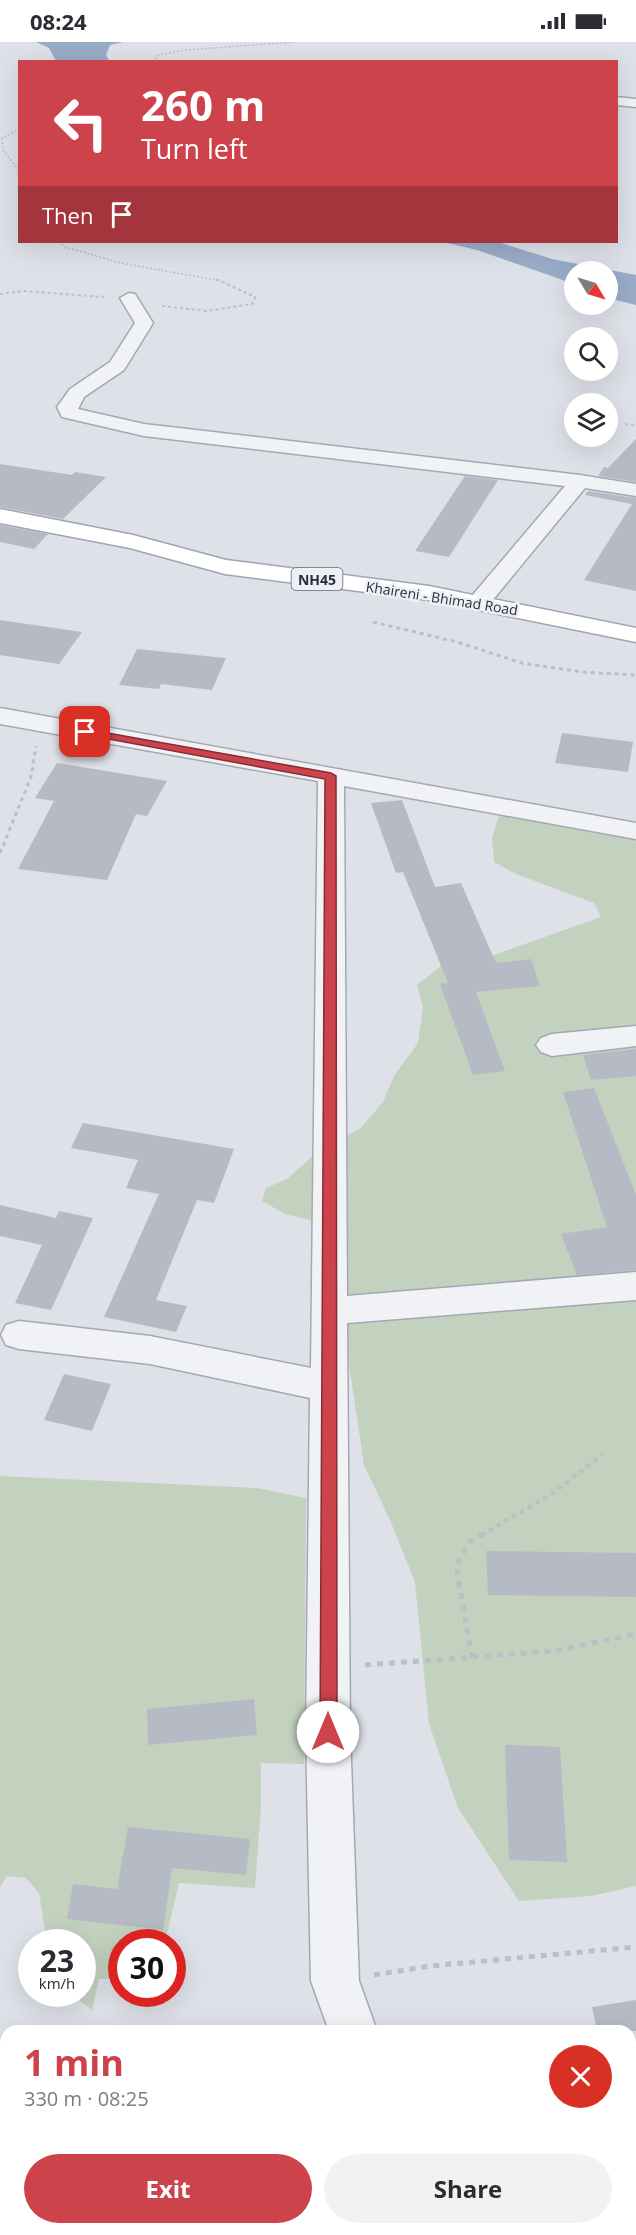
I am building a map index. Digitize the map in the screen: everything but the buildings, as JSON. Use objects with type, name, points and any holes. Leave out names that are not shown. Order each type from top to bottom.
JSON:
[{"type":"main road","name":"Khaireni - Bhimad Road","points":[[0,516],[133,542],[225,567],[429,593],[636,635]]},
{"type":"street","points":[[618,101],[636,103]]},
{"type":"street","points":[[129,298],[144,322],[117,366],[77,393],[67,407],[69,413],[144,430],[580,481],[636,490]]},
{"type":"street","points":[[479,602],[580,481]]},
{"type":"street","points":[[0,716],[636,831]]},
{"type":"street","points":[[331,776],[328,1668],[335,1981],[351,2025]]},
{"type":"street","points":[[552,1045],[636,1035]]},
{"type":"street","points":[[330,1311],[636,1286]]},
{"type":"street","points":[[19,1335],[150,1350],[329,1387]]},
{"type":"path","points":[[154,60],[159,55],[186,50],[296,42]]},
{"type":"path","points":[[18,130],[3,138],[3,150],[18,170]]},
{"type":"path","points":[[625,424],[636,426]]},
{"type":"path","points":[[373,622],[457,642],[522,663],[582,672],[636,675]]},
{"type":"path","points":[[0,853],[31,777],[40,724]]},
{"type":"path","points":[[472,1658],[456,1566],[469,1542],[552,1494],[603,1454]]},
{"type":"path","points":[[328,1668],[555,1651],[636,1634]]},
{"type":"path","points":[[335,1981],[430,1966],[636,1947]]},
{"type":"green space","points":[[537,808],[636,823],[636,1886],[591,1896],[519,1901],[458,1808],[429,1724],[415,1582],[390,1520],[364,1465],[339,1297],[314,1221],[285,1214],[262,1201],[266,1188],[287,1179],[315,1154],[361,1128],[383,1102],[394,1076],[418,1043],[423,1008],[417,985],[447,961],[488,957],[601,917],[594,903],[516,874],[494,862],[492,838],[499,816]]},
{"type":"green space","points":[[0,1476],[257,1488],[306,1498],[304,1764],[261,1763],[261,1807],[255,1888],[179,1883],[168,1929],[108,1929],[108,1979],[99,1979],[96,1992],[96,1929],[45,1929],[39,1893],[26,1878],[7,1876],[0,1887]]},
{"type":"water","points":[[36,42],[123,42],[110,45],[106,55],[109,60],[55,60],[49,48]]},
{"type":"water","points":[[447,243],[501,243],[564,261],[564,280],[477,250]]},
{"type":"water","points":[[618,272],[636,275],[636,305],[618,300]]},
{"type":"route","points":[[85,732],[331,776],[328,1732]]}]
